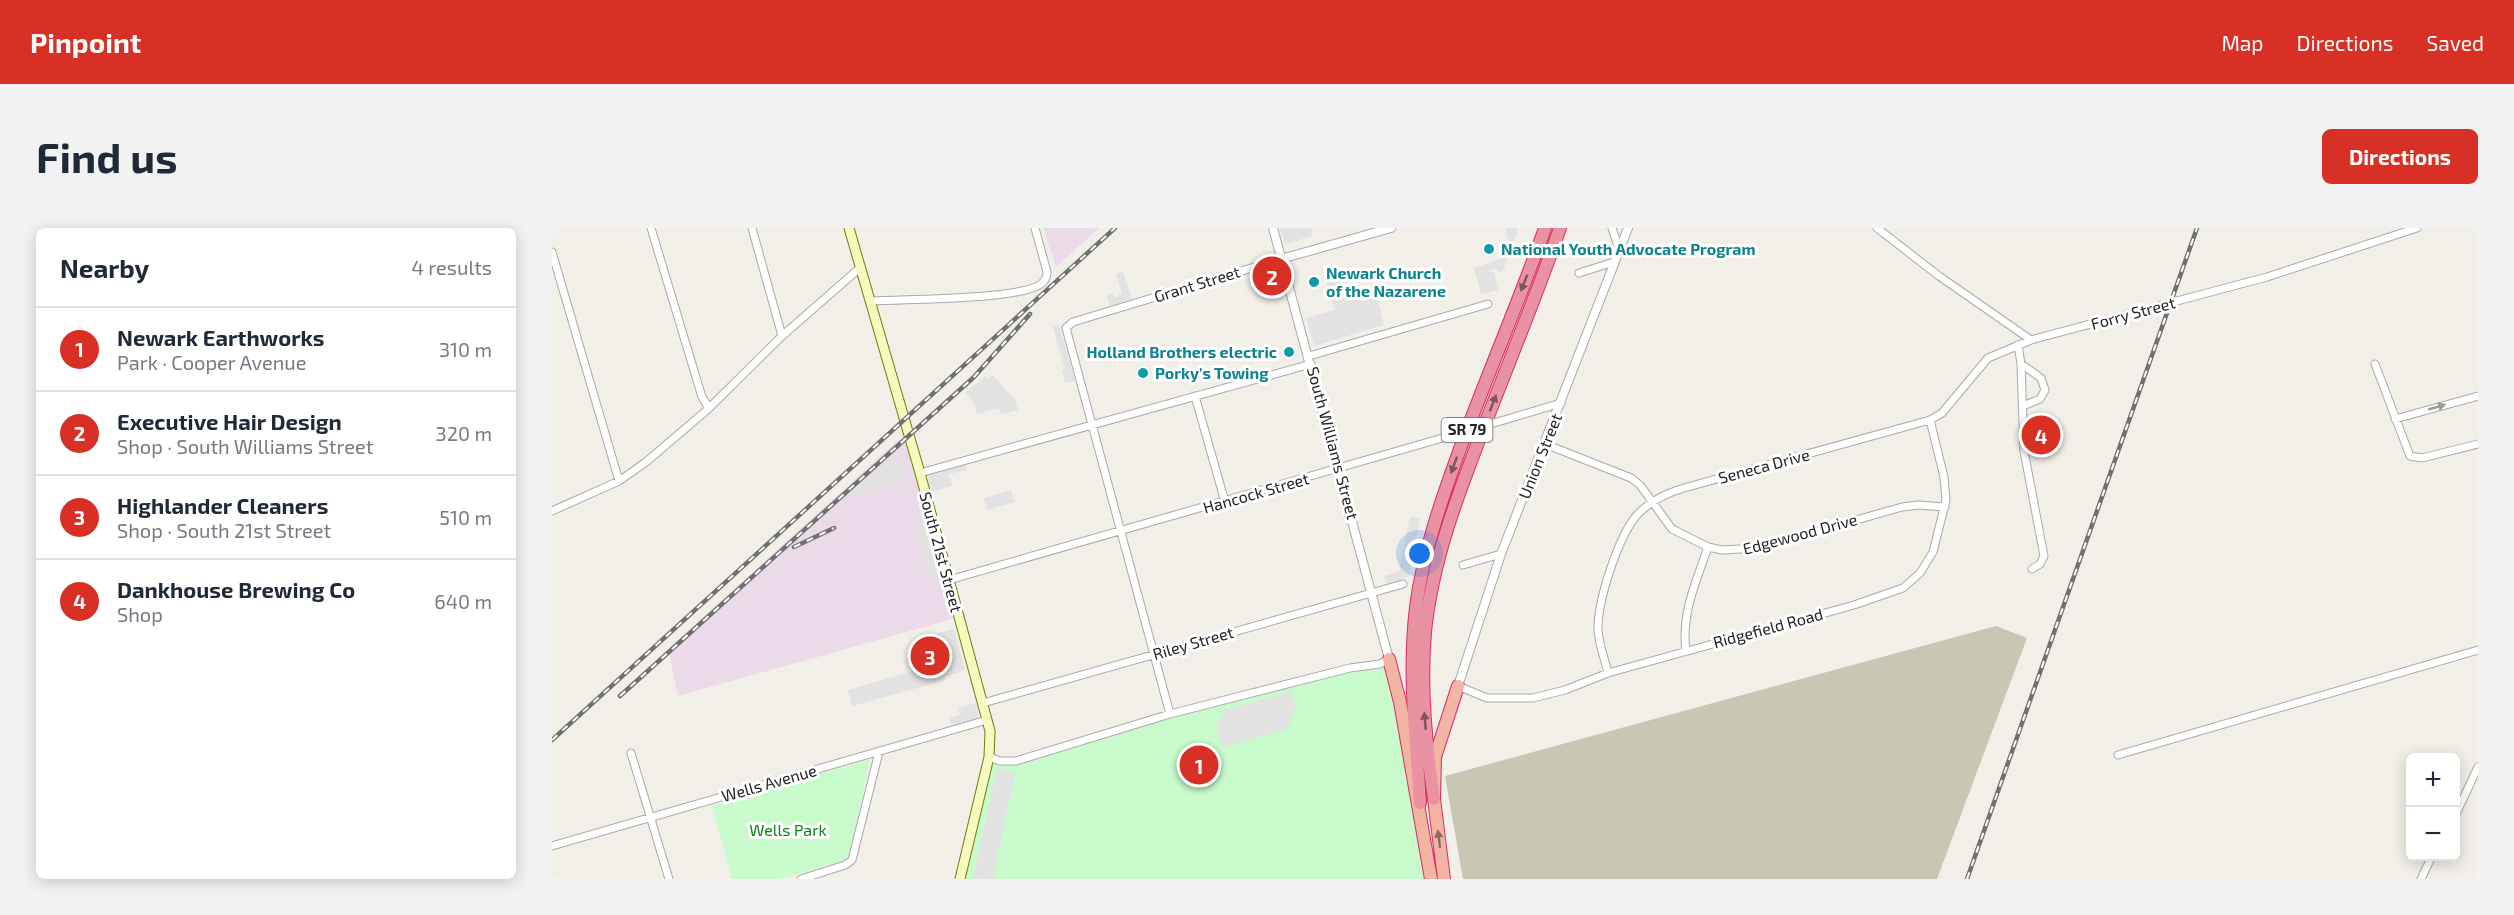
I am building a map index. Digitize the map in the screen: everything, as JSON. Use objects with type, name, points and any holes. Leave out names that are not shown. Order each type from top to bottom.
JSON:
[{"type":"highway","name":"SR 79","points":[[1431,879],[1420,803],[1412,679],[1413,640],[1421,575],[1446,489],[1545,228]]},
{"type":"highway","name":"SR 79","points":[[1444,879],[1425,722],[1423,677],[1425,632],[1437,562],[1462,486],[1560,228]]},
{"type":"highway","points":[[1389,659],[1420,803]]},
{"type":"highway","points":[[1434,800],[1437,747],[1458,686]]},
{"type":"main road","name":"South 21st Street","points":[[849,228],[920,473],[983,703],[991,741],[960,879]]},
{"type":"street","points":[[651,228],[702,398],[709,408]]},
{"type":"street","points":[[752,228],[782,336]]},
{"type":"street","points":[[870,301],[1001,294],[1030,289],[1041,284],[1047,277],[1035,228]]},
{"type":"street","name":"South Williams Street","points":[[1273,228],[1374,593],[1389,659]]},
{"type":"street","name":"Grant Street","points":[[1091,425],[1066,336],[1066,328],[1073,322],[1391,228]]},
{"type":"street","points":[[1612,228],[1619,249]]},
{"type":"street","name":"Union Street","points":[[1458,686],[1501,554],[1628,228]]},
{"type":"street","points":[[1877,228],[1939,276],[2031,340]]},
{"type":"street","name":"Forry Street","points":[[2031,340],[2267,277],[2417,228]]},
{"type":"street","points":[[552,252],[619,481]]},
{"type":"street","points":[[1579,273],[1614,262]]},
{"type":"street","points":[[552,511],[619,481],[646,462],[709,408],[782,336],[861,267]]},
{"type":"street","points":[[920,473],[1196,396],[1488,304]]},
{"type":"street","name":"Seneca Drive","points":[[1608,673],[1599,635],[1602,600],[1630,526],[1637,515],[1667,494],[1684,488],[1930,420],[1942,413],[1988,358],[2031,340]]},
{"type":"street","points":[[2018,345],[2027,479],[2044,556],[2040,564],[2032,569]]},
{"type":"street","points":[[2021,363],[2041,378],[2045,390],[2040,399],[2023,406]]},
{"type":"street","points":[[2375,364],[2410,456],[2415,459],[2428,457],[2478,444]]},
{"type":"street","points":[[1196,396],[1225,502]]},
{"type":"street","points":[[2396,419],[2478,396]]},
{"type":"street","name":"Hancock Street","points":[[949,580],[1561,403]]},
{"type":"street","name":"Ridgefield Road","points":[[1458,686],[1487,699],[1533,698],[1565,690],[1608,673],[1854,605],[1903,588],[1920,573],[1930,557],[1945,507],[1944,477],[1930,420]]},
{"type":"street","points":[[1091,425],[1170,714]]},
{"type":"street","name":"Edgewood Drive","points":[[1545,444],[1625,474],[1640,485],[1672,529],[1708,547],[1747,550],[1902,507],[1918,505],[1945,507]]},
{"type":"street","points":[[1686,651],[1683,626],[1708,547]]},
{"type":"street","points":[[1462,565],[1501,554]]},
{"type":"street","name":"Riley Street","points":[[983,703],[1403,584]]},
{"type":"street","points":[[2118,754],[2478,650]]},
{"type":"street","points":[[989,756],[1000,761],[1016,761],[1170,714],[1350,668],[1380,664],[1389,659]]},
{"type":"street","name":"Wells Avenue","points":[[552,846],[987,720]]},
{"type":"street","points":[[801,879],[836,869],[852,861],[879,752]]},
{"type":"street","points":[[631,753],[669,879]]},
{"type":"street","points":[[2459,807],[2478,767]]},
{"type":"street","points":[[2421,879],[2430,861]]},
{"type":"shaded area","points":[[1043,228],[1099,228],[1056,267]]},
{"type":"shaded area","points":[[1280,228],[1311,228],[1313,236],[1285,244]]},
{"type":"shaded area","points":[[1505,228],[1517,228],[1517,235],[1504,265],[1505,270],[1498,273],[1496,268],[1489,272],[1494,272],[1498,290],[1481,294],[1474,268],[1505,257],[1510,247]]},
{"type":"shaded area","points":[[1123,272],[1132,299],[1110,306],[1107,295],[1113,293],[1114,297],[1122,294],[1116,274]]},
{"type":"shaded area","points":[[1338,276],[1344,295],[1374,286],[1384,325],[1314,346],[1306,318],[1335,310],[1325,279]]},
{"type":"shaded area","points":[[1059,325],[1075,381],[1065,383],[1062,371],[1065,369],[1053,327]]},
{"type":"shaded area","points":[[993,375],[1015,400],[1018,410],[1001,414],[999,408],[977,414],[974,403],[965,393],[985,376],[988,379]]},
{"type":"shaded area","points":[[906,438],[956,618],[678,696],[668,649],[897,441]]},
{"type":"shaded area","points":[[901,457],[908,480],[852,497],[850,492],[885,462]]},
{"type":"shaded area","points":[[965,463],[967,470],[949,474],[952,486],[932,492],[928,479],[931,474]]},
{"type":"shaded area","points":[[1011,490],[1015,502],[987,510],[984,498]]},
{"type":"shaded area","points":[[1410,516],[1420,518],[1409,577],[1387,584],[1384,576],[1399,571]]},
{"type":"shaded area","points":[[926,520],[941,574],[929,577],[913,524]]},
{"type":"shaded area","points":[[1996,626],[2027,638],[1937,879],[1463,879],[1445,776]]},
{"type":"shaded area","points":[[954,629],[965,670],[946,677],[943,681],[852,706],[848,690],[943,662],[936,634]]},
{"type":"shaded area","points":[[1292,691],[1296,706],[1288,729],[1223,747],[1216,727],[1226,710]]},
{"type":"shaded area","points":[[976,703],[979,718],[951,725],[949,718],[960,715],[958,708]]},
{"type":"shaded area","points":[[997,769],[1015,772],[993,879],[981,879],[973,877]]},
{"type":"green space","points":[[1389,659],[1431,879],[960,879],[989,757],[1016,761],[1170,714]]},
{"type":"green space","name":"Wells Park","points":[[870,759],[849,859],[779,879],[732,879],[712,806]]},
{"type":"railway","points":[[552,740],[1115,228]]},
{"type":"railway","points":[[1967,879],[2197,228]]},
{"type":"railway","points":[[620,696],[974,377],[1030,314]]},
{"type":"railway","points":[[794,547],[834,528]]},
{"type":"place","name":"National Youth Advocate Program","points":[[1489,249]]},
{"type":"place","name":"Executive Hair Design","points":[[1272,276]]},
{"type":"place","name":"Newark Church of the Nazarene","points":[[1314,282]]},
{"type":"place","name":"Holland Brothers electric","points":[[1289,352]]},
{"type":"place","name":"Porky's Towing","points":[[1143,373]]},
{"type":"place","name":"Dankhouse Brewing Co","points":[[2041,435]]},
{"type":"place","name":"Highlander Cleaners","points":[[930,656]]},
{"type":"place","name":"Newark Earthworks","points":[[1199,765]]}]
